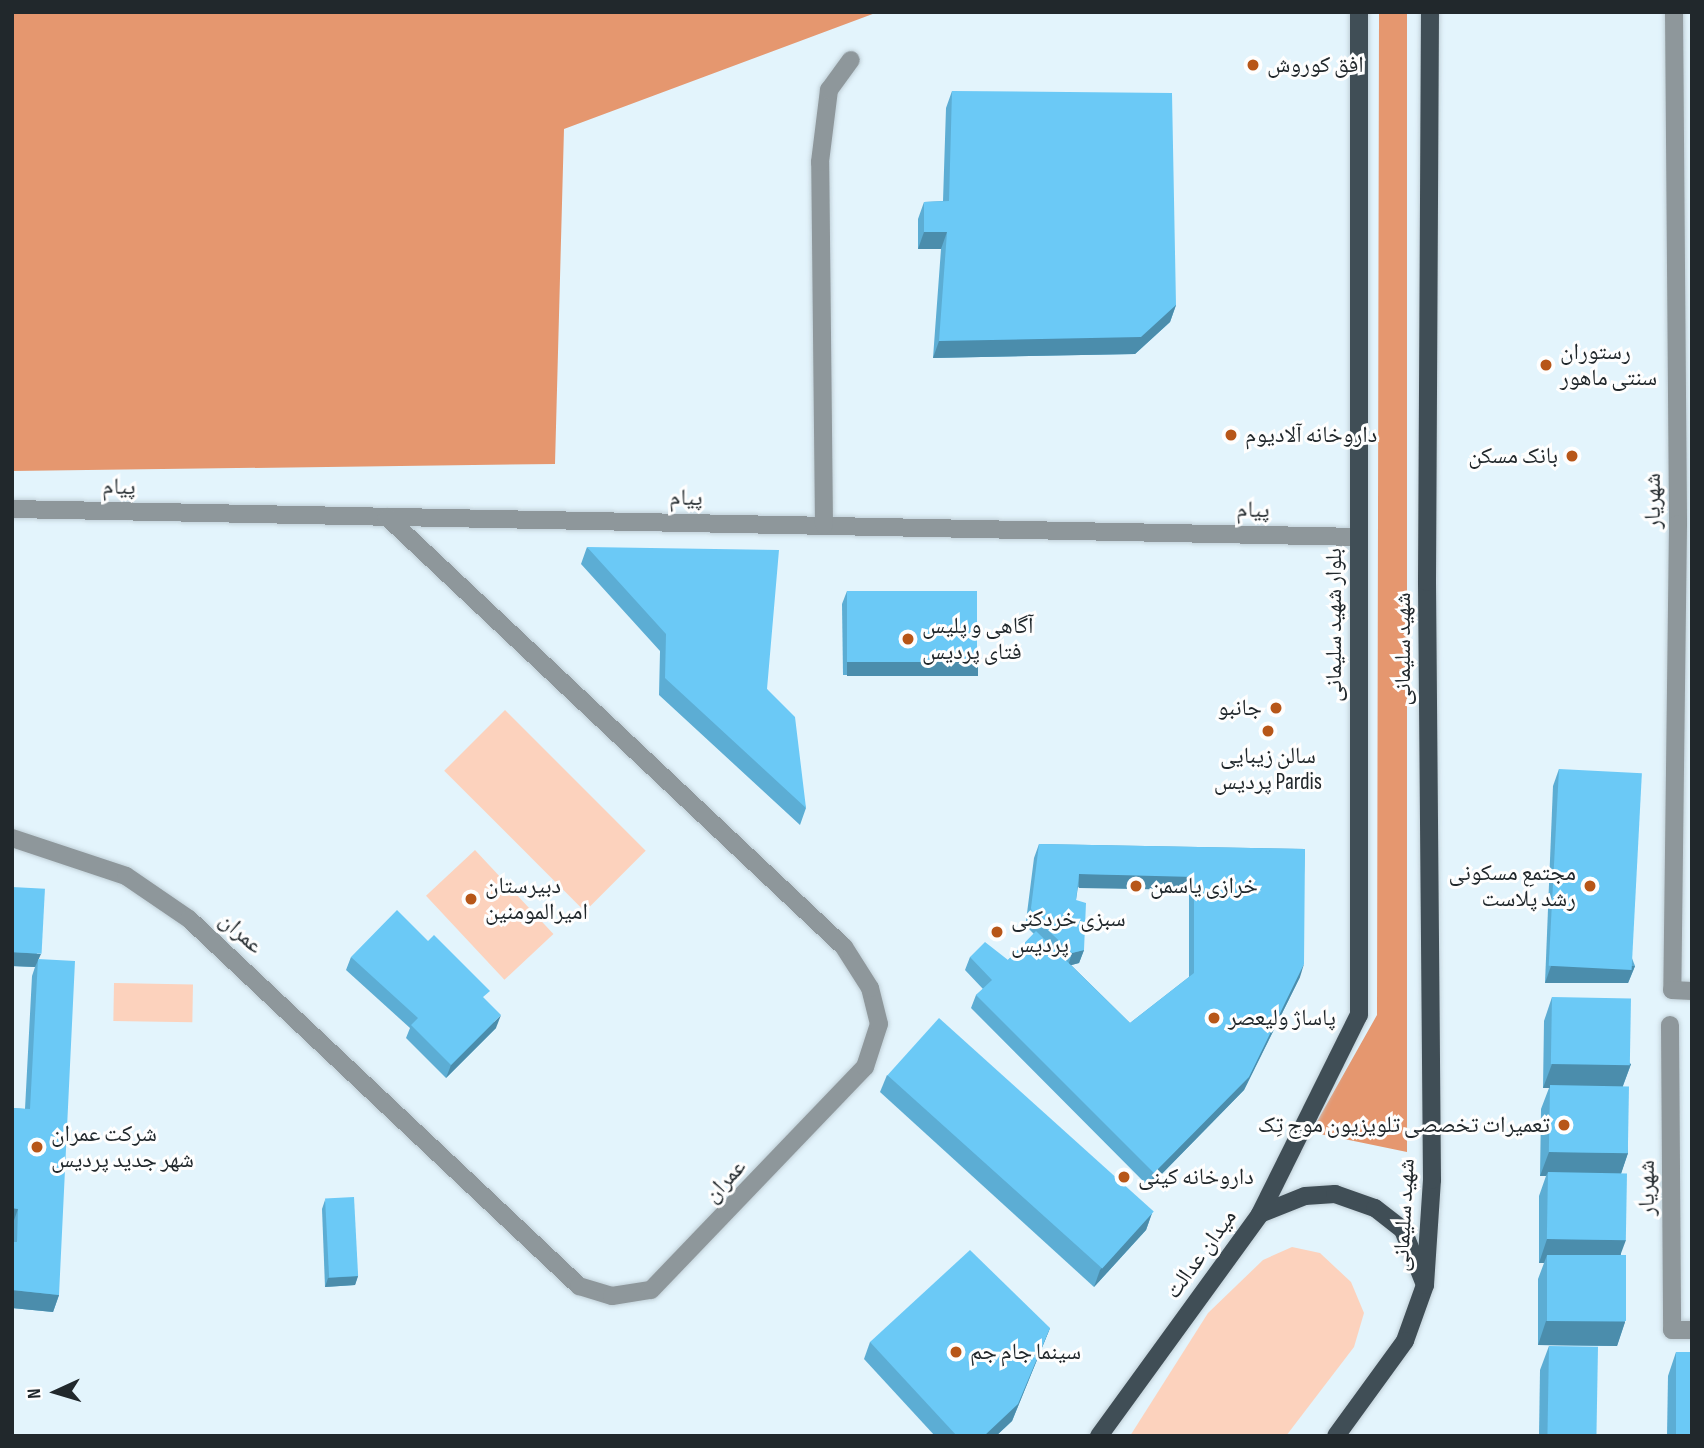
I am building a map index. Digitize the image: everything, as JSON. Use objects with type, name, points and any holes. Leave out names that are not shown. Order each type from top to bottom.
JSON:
[{"type":"main road","name":"بلوار شهید سلیمانی","points":[[1260,1214],[1359,1015],[1359,12]]},
{"type":"main road","name":"شهید سلیمانی","points":[[1426,1285],[1432,1180],[1427,582],[1430,12]]},
{"type":"main road","name":"میدان عدالت","points":[[1099,1436],[1260,1214],[1305,1196],[1335,1194],[1375,1208],[1403,1230],[1426,1285]]},
{"type":"main road","points":[[1336,1436],[1405,1341],[1426,1285]]},
{"type":"street","name":"شهریار","points":[[1674,12],[1683,136],[1672,990],[1692,990]]},
{"type":"street","points":[[824,525],[820,162],[829,90],[851,60]]},
{"type":"street","name":"پیام","points":[[12,509],[1358,537]]},
{"type":"street","name":"عمران","points":[[12,838],[126,876],[189,919],[579,1286],[612,1296],[651,1290],[865,1068],[879,1024],[870,988],[844,947],[387,517]]},
{"type":"street","name":"شهریار","points":[[1670,1025],[1672,1330],[1692,1330]]},
{"type":"shaded area","points":[[12,12],[878,12],[564,129],[555,464],[12,471]]},
{"type":"shaded area","points":[[1379,12],[1407,12],[1407,1152],[1320,1134],[1315,1125],[1377,1015]]},
{"type":"shaded area","points":[[505,710],[646,851],[585,912],[444,771]]},
{"type":"shaded area","points":[[475,850],[553,934],[504,980],[426,896]]},
{"type":"shaded area","points":[[114,983],[193,984],[192,1022],[113,1021]]},
{"type":"shaded area","points":[[1292,1247],[1320,1253],[1351,1282],[1364,1313],[1354,1347],[1286,1436],[1130,1436],[1208,1313],[1263,1260]]},
{"type":"building","points":[[952,91],[1172,93],[1176,305],[1141,337],[939,341],[947,232],[924,232],[924,202],[949,201]]},
{"type":"building","points":[[587,547],[779,550],[767,689],[795,717],[806,808],[665,678],[666,634]]},
{"type":"building","name":"آگاهی و پلیس فتای پردیس","points":[[847,591],[977,591],[977,662],[847,662]]},
{"type":"building","name":"مجتمع مسکونی رشد پلاست","points":[[1559,769],[1642,773],[1632,970],[1549,966]]},
{"type":"building","name":"پاساژ ولیعصر","points":[[1039,844],[1305,849],[1304,964],[1249,1077],[1154,1173],[976,995],[992,980],[970,957],[985,942],[1008,960],[1036,931],[1130,1023],[1194,973],[1194,877],[1079,874],[1076,900],[1086,903],[1084,950],[1072,953],[1033,916],[1031,908]]},
{"type":"building","points":[[12,887],[45,889],[42,954],[12,952]]},
{"type":"building","points":[[397,910],[428,941],[434,935],[490,991],[483,997],[501,1015],[451,1065],[411,1025],[418,1018],[351,957]]},
{"type":"building","name":"شرکت عمران شهر جدید پردیس","points":[[38,959],[75,961],[59,1295],[12,1290],[12,1242],[17,1242],[18,1209],[12,1208],[12,1108],[30,1109]]},
{"type":"building","points":[[1552,997],[1631,998],[1630,1065],[1551,1064]]},
{"type":"building","points":[[939,1018],[1154,1211],[1102,1269],[887,1075]]},
{"type":"building","points":[[1550,1085],[1629,1086],[1628,1153],[1549,1152]]},
{"type":"building","points":[[1548,1172],[1627,1173],[1626,1240],[1547,1239]]},
{"type":"building","points":[[354,1197],[358,1276],[329,1277],[325,1199]]},
{"type":"building","name":"سینما جام جم","points":[[970,1250],[1050,1328],[1018,1404],[984,1436],[957,1436],[870,1342]]},
{"type":"building","points":[[1547,1255],[1626,1255],[1626,1321],[1547,1321]]},
{"type":"building","points":[[1549,1346],[1598,1347],[1596,1435],[1547,1434]]},
{"type":"building","points":[[1676,1352],[1692,1352],[1692,1436],[1676,1436]]},
{"type":"place","name":"افق کوروش","points":[[1253,65]]},
{"type":"place","name":"رستوران سنتی ماهور","points":[[1546,365]]},
{"type":"place","name":"داروخانه آلادیوم","points":[[1231,435]]},
{"type":"place","name":"بانک مسکن","points":[[1572,456]]},
{"type":"place","name":"آگاهی و پلیس فتای پردیس","points":[[908,639]]},
{"type":"place","name":"جانبو","points":[[1276,708]]},
{"type":"place","name":"سالن زیبایی پردیس Pardis","points":[[1268,731]]},
{"type":"place","name":"خرازی یاسمن","points":[[1136,886]]},
{"type":"place","name":"مجتمع مسکونی رشد پلاست","points":[[1590,886]]},
{"type":"place","name":"دبیرستان امیرالمومنین","points":[[471,899]]},
{"type":"place","name":"سبزی خردکنی پردیس","points":[[997,932]]},
{"type":"place","name":"پاساژ ولیعصر","points":[[1214,1018]]},
{"type":"place","name":"تعمیرات تخصصی تلویزیون موج تِک","points":[[1564,1125]]},
{"type":"place","name":"شرکت عمران شهر جدید پردیس","points":[[37,1147]]},
{"type":"place","name":"داروخانه کینی","points":[[1124,1177]]},
{"type":"place","name":"سینما جام جم","points":[[956,1352]]}]
